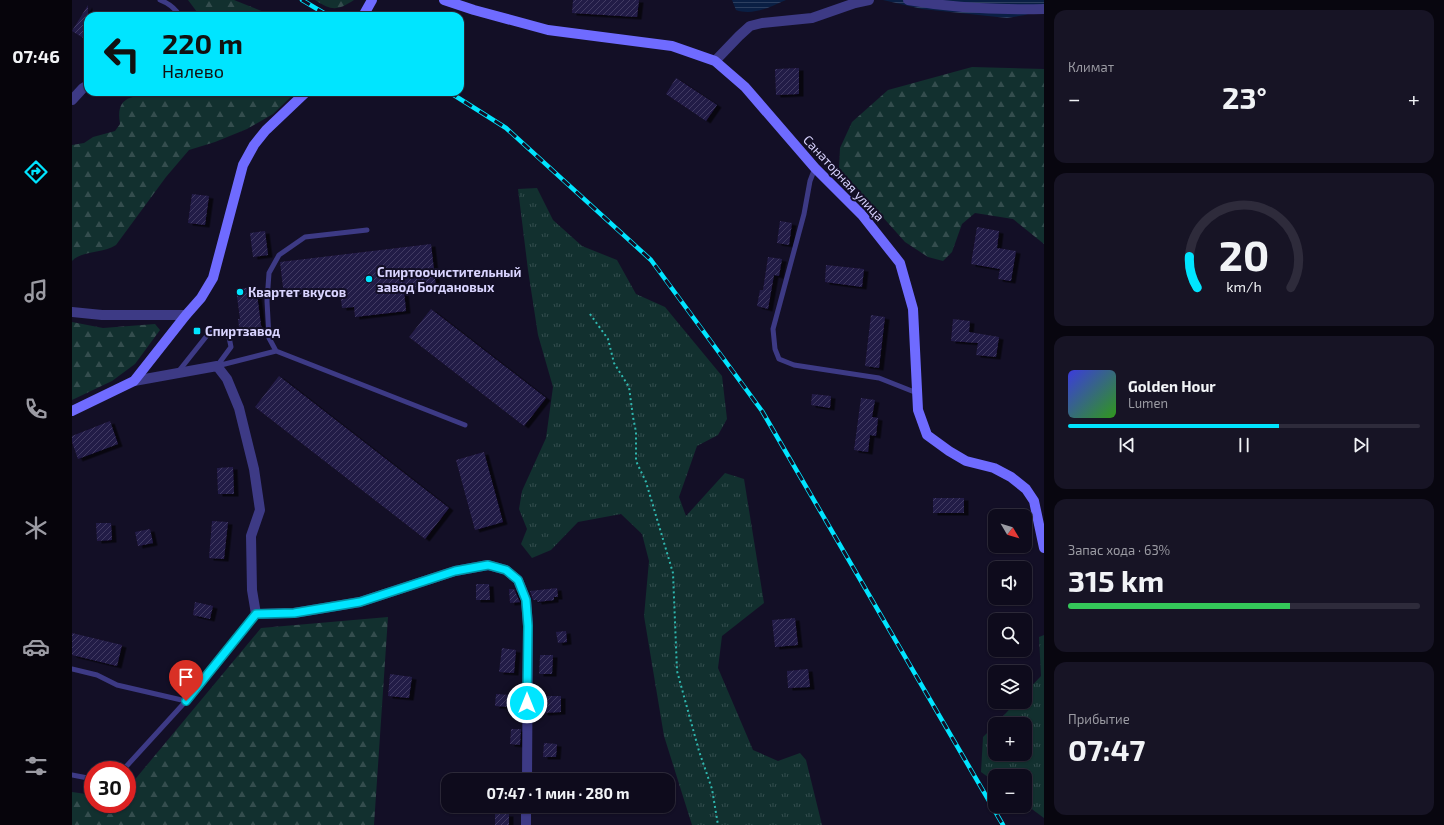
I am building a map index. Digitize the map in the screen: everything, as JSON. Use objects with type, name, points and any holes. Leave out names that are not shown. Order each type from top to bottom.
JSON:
[{"type":"main road","points":[[364,12],[372,0]]},
{"type":"main road","name":"Санаторная улица","points":[[444,0],[474,10],[548,30],[672,46],[715,61],[745,87],[815,168],[862,215],[900,264],[913,309],[918,410],[927,435],[966,461],[994,468],[1011,477],[1026,489],[1034,501],[1044,548]]},
{"type":"main road","points":[[72,411],[134,381],[186,315],[202,298],[213,278],[243,165],[254,145],[266,130],[302,96]]},
{"type":"street","points":[[715,61],[750,26],[762,23],[812,18],[869,0]]},
{"type":"street","points":[[908,0],[962,7],[1044,9]]},
{"type":"street","points":[[72,100],[84,87]]},
{"type":"street","points":[[72,312],[102,315],[186,315]]},
{"type":"street","points":[[134,381],[217,366],[227,379],[240,408],[254,469],[260,510],[251,536],[252,590],[256,614],[294,613],[360,602],[455,571],[488,565],[506,570],[518,580],[526,600],[528,626],[526,773]]},
{"type":"street","points":[[526,813],[526,825]]},
{"type":"lane","points":[[160,0],[166,2],[176,12]]},
{"type":"lane","points":[[815,168],[810,180],[804,214],[773,329],[775,349],[779,359],[794,365],[879,378],[917,393]]},
{"type":"lane","points":[[276,351],[269,338],[267,301],[269,273],[279,255],[304,237],[366,230]]},
{"type":"lane","points":[[178,372],[209,333],[220,330],[229,337],[231,348],[217,366]]},
{"type":"lane","points":[[217,366],[276,351],[464,425]]},
{"type":"lane","points":[[131,761],[186,701],[256,614]]},
{"type":"lane","points":[[72,669],[97,675],[116,685],[186,701]]},
{"type":"lane","points":[[72,775],[84,777]]},
{"type":"path","points":[[590,314],[608,339],[614,363],[629,387],[636,432],[636,461],[646,482],[673,573],[677,671],[698,751],[712,789],[718,825]]},
{"type":"green space","points":[[188,0],[234,0],[264,12],[197,12]]},
{"type":"green space","points":[[315,0],[354,0],[339,8],[330,8]]},
{"type":"green space","points":[[972,67],[1044,69],[1044,244],[1013,219],[975,213],[962,224],[952,252],[943,261],[928,257],[905,242],[839,168],[840,148],[852,122],[888,90]]},
{"type":"green space","points":[[138,96],[292,96],[273,114],[247,129],[215,142],[189,150],[166,177],[116,245],[105,250],[81,255],[72,261],[72,145],[84,143],[93,137],[115,131],[120,124],[119,113],[121,106],[125,101]]},
{"type":"green space","points":[[537,188],[553,220],[582,246],[617,260],[636,294],[665,307],[722,376],[727,419],[718,435],[697,446],[679,497],[686,516],[725,473],[744,479],[764,603],[722,636],[718,668],[753,750],[778,761],[800,753],[806,760],[822,825],[692,825],[664,736],[644,616],[649,561],[642,534],[621,514],[578,522],[551,550],[532,558],[521,544],[527,529],[519,509],[522,491],[546,438],[553,387],[538,335],[518,189]]},
{"type":"green space","points":[[72,322],[103,328],[155,324],[160,330],[135,364],[112,381],[72,400]]},
{"type":"green space","points":[[388,617],[374,825],[72,825],[72,792],[84,794],[84,813],[136,813],[136,778],[261,628]]},
{"type":"green space","points":[[1044,635],[1044,818],[1032,809],[1032,769],[988,769],[988,777],[981,772],[983,737],[988,732],[988,761],[1032,761],[1032,717],[1002,717],[1010,709],[1032,709],[1032,686],[1041,676],[1039,637]]},
{"type":"water","points":[[732,0],[786,0],[761,10],[742,12],[736,10]]},
{"type":"water","points":[[883,0],[1044,0],[1044,9],[1025,15],[1007,18],[922,9]]},
{"type":"building","points":[[573,0],[639,0],[637,17],[572,13]]},
{"type":"building","points":[[88,5],[88,12],[84,12],[84,38],[72,31]]},
{"type":"building","points":[[799,68],[799,94],[776,95],[775,69]]},
{"type":"building","points":[[676,78],[717,105],[706,121],[666,94]]},
{"type":"building","points":[[192,194],[209,196],[205,225],[188,223]]},
{"type":"building","points":[[780,221],[792,223],[789,245],[777,243]]},
{"type":"building","points":[[977,227],[999,231],[997,248],[1016,251],[1011,281],[998,279],[1000,269],[971,264]]},
{"type":"building","points":[[265,231],[268,255],[253,257],[250,233]]},
{"type":"building","points":[[431,244],[436,287],[404,291],[406,311],[355,317],[354,307],[342,308],[340,290],[284,296],[280,262]]},
{"type":"building","points":[[768,257],[782,259],[779,276],[774,275],[768,309],[757,306],[760,290],[763,290]]},
{"type":"building","points":[[826,265],[864,269],[862,287],[825,282]]},
{"type":"building","points":[[256,287],[262,332],[240,335],[238,319],[240,319],[236,289]]},
{"type":"building","points":[[431,309],[546,398],[524,426],[409,337]]},
{"type":"building","points":[[871,315],[885,317],[879,368],[865,366]]},
{"type":"building","points":[[953,319],[970,321],[969,332],[999,337],[996,357],[976,355],[978,343],[951,341]]},
{"type":"building","points":[[279,376],[449,508],[425,539],[255,407]]},
{"type":"building","points":[[812,394],[831,396],[830,408],[811,405]]},
{"type":"building","points":[[861,398],[875,400],[872,417],[878,418],[876,436],[870,435],[868,452],[854,450]]},
{"type":"building","points":[[110,421],[118,444],[78,459],[72,442],[72,436]]},
{"type":"building","points":[[484,452],[503,522],[475,530],[456,460]]},
{"type":"building","points":[[233,467],[234,494],[218,494],[217,468]]},
{"type":"building","points":[[933,498],[964,498],[964,513],[933,513]]},
{"type":"building","points":[[212,521],[228,522],[224,559],[209,558]]},
{"type":"building","points":[[96,523],[111,523],[112,540],[97,541]]},
{"type":"building","points":[[150,529],[153,543],[138,546],[135,532]]},
{"type":"building","points":[[476,584],[489,584],[490,600],[476,600]]},
{"type":"building","points":[[557,588],[558,597],[554,597],[554,600],[537,602],[537,600],[533,600],[530,591]]},
{"type":"building","points":[[509,589],[514,589],[520,602],[510,603]]},
{"type":"building","points":[[195,602],[213,606],[210,619],[193,615]]},
{"type":"building","points":[[795,618],[798,645],[775,647],[772,620]]},
{"type":"building","points":[[566,631],[567,642],[558,643],[556,632]]},
{"type":"building","points":[[72,633],[122,645],[117,666],[72,655]]},
{"type":"building","points":[[502,648],[516,650],[514,673],[499,672]]},
{"type":"building","points":[[540,655],[553,655],[552,674],[539,674]]},
{"type":"building","points":[[808,669],[810,687],[788,688],[787,671]]},
{"type":"building","points":[[390,674],[412,677],[409,698],[388,696]]},
{"type":"building","points":[[496,694],[511,695],[510,707],[495,706]]},
{"type":"building","points":[[543,696],[561,696],[561,712],[543,713]]},
{"type":"building","points":[[511,729],[521,729],[520,745],[510,744]]},
{"type":"building","points":[[544,743],[557,744],[556,757],[543,757]]},
{"type":"building","points":[[495,814],[509,814],[509,825],[495,825]]},
{"type":"railway","points":[[302,0],[322,12]]},
{"type":"railway","points":[[455,96],[506,128],[651,260],[762,411],[1003,825]]},
{"type":"place","name":"Спиртоочистительный завод Богдановых","points":[[369,279]]},
{"type":"place","name":"Квартет вкусов","points":[[240,292]]},
{"type":"place","name":"Спиртзавод","points":[[197,331]]},
{"type":"route","points":[[186,701],[256,614],[294,613],[360,602],[455,571],[488,565],[506,570],[518,580],[526,600],[528,626],[527,703]]}]
